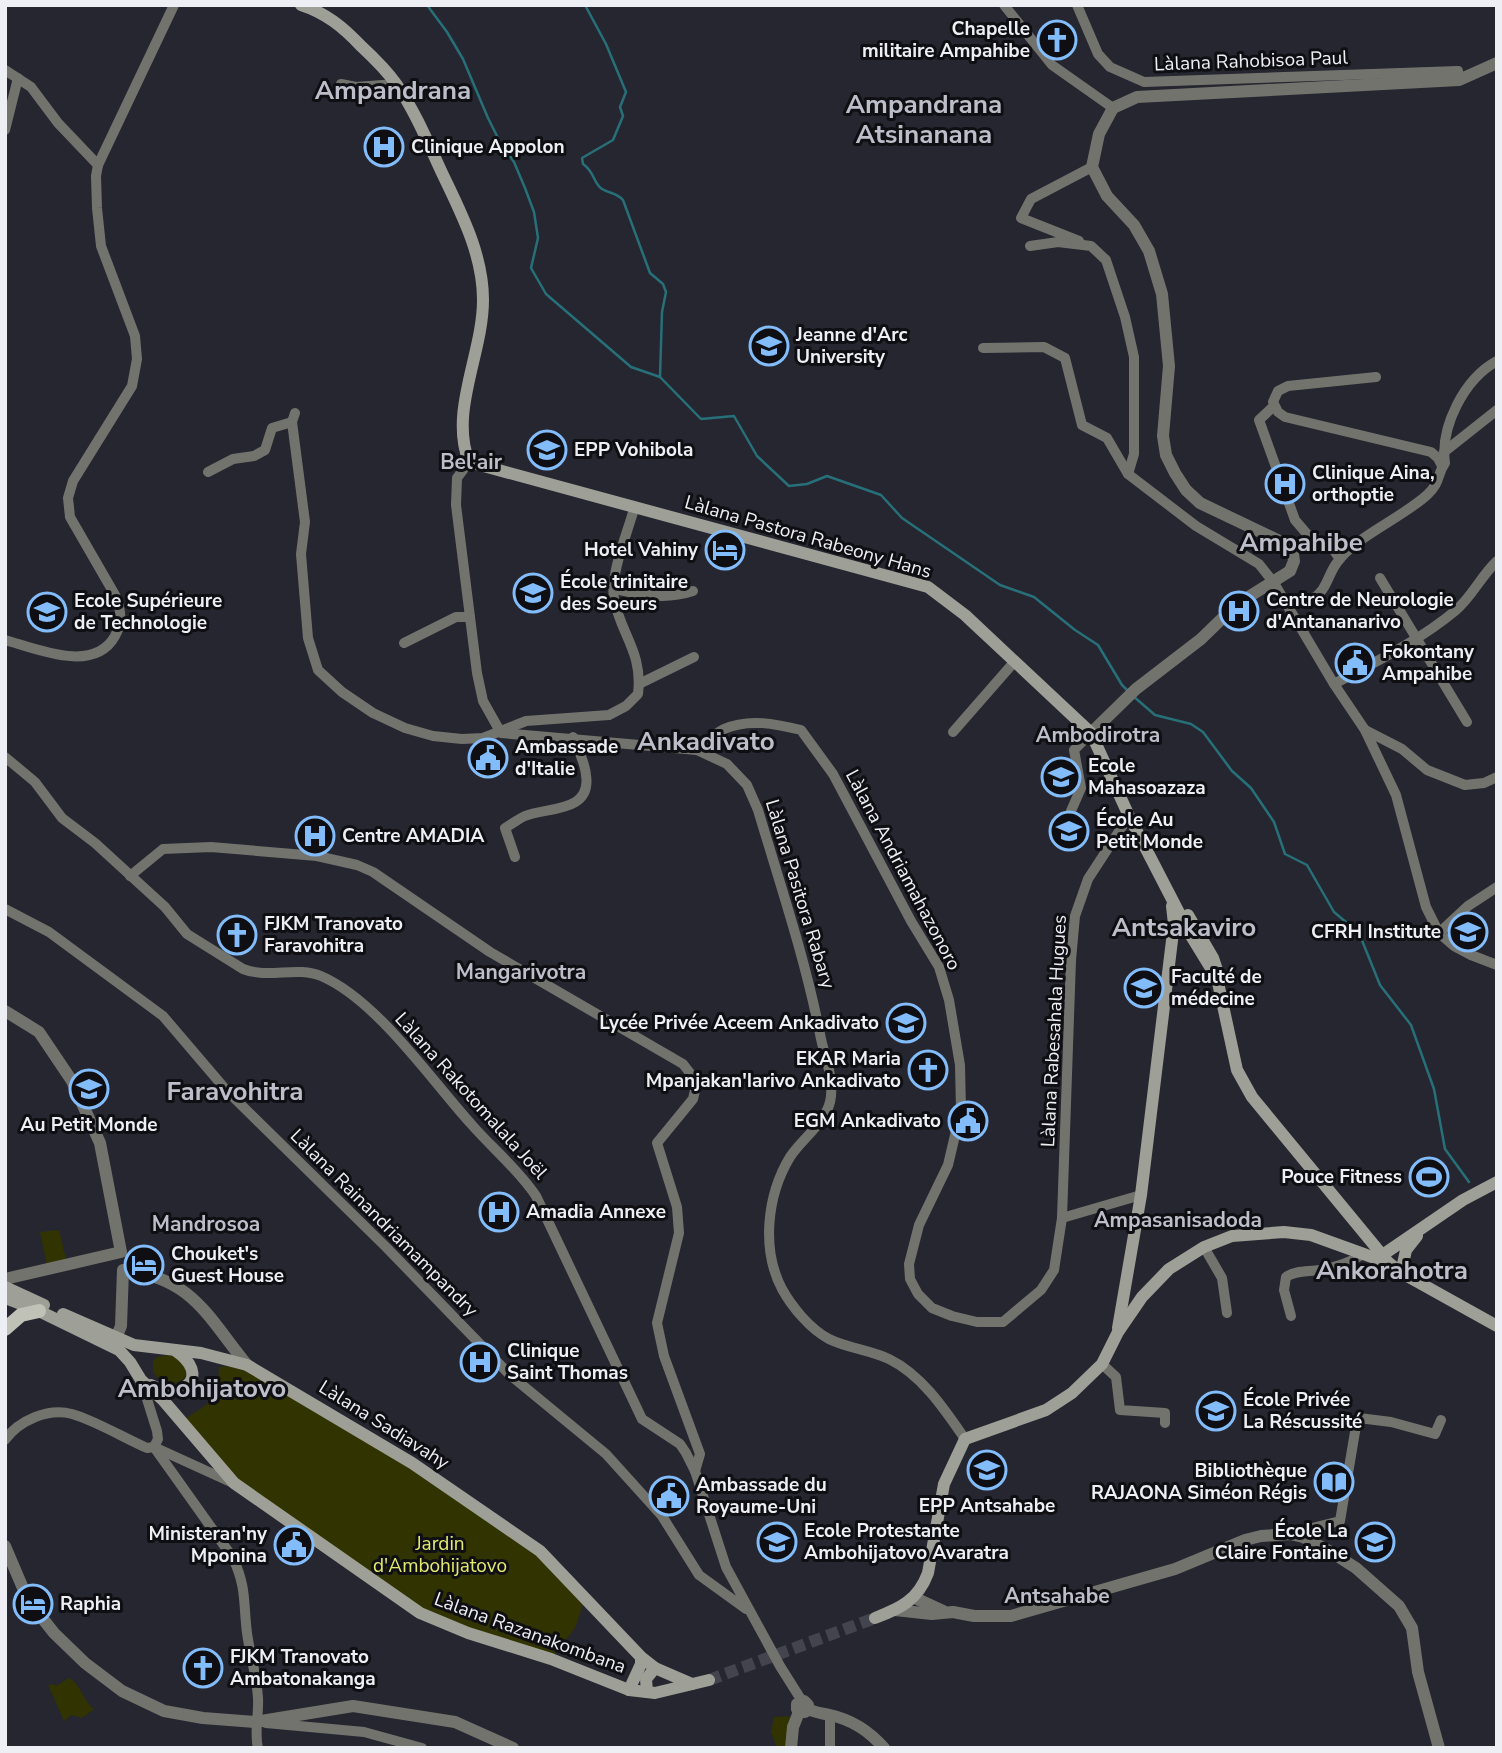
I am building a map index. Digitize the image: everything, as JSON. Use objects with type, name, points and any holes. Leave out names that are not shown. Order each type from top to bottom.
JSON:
[{"type":"main road","points":[[301,5],[318,10],[331,18],[397,84],[428,143],[474,244],[483,295],[483,315],[462,422],[464,447],[469,462]]},
{"type":"main road","name":"Làlana Pastora Rabeony Hans","points":[[469,462],[928,587],[965,615],[1091,733]]},
{"type":"main road","points":[[1091,733],[1129,817],[1164,882],[1213,958],[1237,1070],[1252,1097],[1367,1249]]},
{"type":"main road","points":[[1118,1332],[1141,1195],[1172,941],[1173,914],[1164,882]]},
{"type":"main road","points":[[1172,941],[1195,933]]},
{"type":"main road","points":[[1385,1259],[1463,1200],[1497,1182]]},
{"type":"main road","points":[[1385,1259],[1433,1221]]},
{"type":"main road","points":[[875,1618],[915,1598],[923,1586],[928,1573],[944,1484],[965,1439],[1046,1410],[1072,1394],[1102,1364],[1118,1332],[1142,1297],[1169,1269],[1204,1247],[1232,1236],[1284,1231],[1367,1249],[1411,1278],[1497,1326]]},
{"type":"main road","points":[[1411,1278],[1403,1264],[1406,1250],[1418,1235]]},
{"type":"main road","name":"Làlana Sadiavahy","points":[[5,1287],[118,1344],[204,1354],[247,1365],[412,1463],[540,1551],[641,1657],[655,1668],[693,1685]]},
{"type":"main road","points":[[1125,1291],[1133,1298],[1142,1297]]},
{"type":"main road","points":[[5,1298],[118,1344]]},
{"type":"main road","points":[[5,1329],[21,1315],[39,1311]]},
{"type":"main road","name":"Làlana Razanakombana","points":[[118,1344],[141,1380],[163,1401],[234,1483],[420,1613],[468,1633],[551,1659],[629,1690],[654,1693],[709,1680]]},
{"type":"main road","points":[[141,1380],[165,1391],[176,1391],[190,1384],[190,1364],[176,1351]]},
{"type":"main road","points":[[629,1690],[641,1664],[641,1657]]},
{"type":"main road","points":[[647,1692],[646,1679],[655,1668]]},
{"type":"street","points":[[5,640],[57,654],[77,657],[90,655],[110,644],[121,622],[120,607],[115,595],[70,517],[68,498],[73,481],[132,386],[137,359],[135,336],[102,246],[97,208],[98,165],[174,5]]},
{"type":"street","points":[[1004,5],[1052,65],[1113,108]]},
{"type":"street","name":"Làlana Rahobisoa Paul","points":[[1077,5],[1098,54],[1110,66],[1144,82],[1458,71],[1459,80]]},
{"type":"street","points":[[1071,811],[1082,788],[1074,750],[1136,689],[1201,639],[1237,604],[1290,571],[1294,561],[1292,547],[1200,503],[1181,481],[1166,455],[1163,436],[1169,366],[1162,294],[1149,251],[1134,225],[1107,196],[1092,167],[1099,134],[1113,108],[1137,97],[1459,80],[1497,62]]},
{"type":"street","points":[[5,70],[31,87],[58,123],[98,165]]},
{"type":"street","points":[[5,130],[18,78]]},
{"type":"street","points":[[341,84],[356,87],[397,84]]},
{"type":"street","points":[[1092,167],[1031,199],[1021,218],[1091,246],[1105,260],[1125,317],[1134,357],[1133,454],[1128,474]]},
{"type":"street","points":[[1030,246],[1058,243],[1091,246]]},
{"type":"street","points":[[983,348],[1044,347],[1065,358],[1082,425],[1107,438],[1128,474],[1196,526],[1259,564],[1286,600],[1334,684],[1365,730],[1396,795],[1426,907],[1439,933],[1463,951],[1497,965]]},
{"type":"street","points":[[1286,600],[1310,601],[1320,594],[1340,559],[1427,495],[1439,482],[1445,463],[1445,435],[1449,421],[1473,379],[1497,362]]},
{"type":"street","points":[[1376,377],[1288,386],[1278,391],[1273,402],[1278,412],[1285,417],[1431,452],[1442,466]]},
{"type":"street","points":[[1274,405],[1259,420],[1295,520],[1307,534],[1330,545],[1340,559]]},
{"type":"street","points":[[1444,452],[1497,410]]},
{"type":"street","points":[[208,472],[233,459],[254,456],[265,450],[272,428],[293,417],[304,522],[301,554],[308,638],[318,670],[342,692],[373,713],[405,728],[433,736],[483,738],[526,721],[609,715],[626,706],[638,694],[639,667],[614,599],[615,576],[634,509]]},
{"type":"street","points":[[469,462],[457,478],[456,505],[477,673],[483,701],[501,733]]},
{"type":"street","points":[[1334,684],[1417,638],[1457,610],[1485,572],[1497,561]]},
{"type":"street","points":[[1380,578],[1467,722]]},
{"type":"street","points":[[615,589],[657,597],[677,596],[693,590]]},
{"type":"street","points":[[404,643],[456,617],[470,617]]},
{"type":"street","points":[[639,684],[694,657]]},
{"type":"street","points":[[953,732],[1015,661]]},
{"type":"street","name":"Làlana Andriamahazonoro","points":[[697,750],[723,730],[748,723],[774,723],[801,730],[832,774],[911,921],[939,967],[949,1000],[961,1065],[961,1110],[948,1165],[919,1225],[909,1264],[910,1279],[918,1294],[932,1308],[951,1316],[977,1322],[1003,1322],[1041,1290],[1054,1270],[1062,1219]]},
{"type":"street","points":[[1365,730],[1402,748],[1427,770],[1465,785],[1484,783],[1497,777]]},
{"type":"street","name":"Làlana Pasitora Rabary","points":[[501,733],[573,737],[697,750],[727,764],[747,785],[758,810],[813,997],[831,1073],[831,1100],[824,1115],[790,1157],[772,1199],[768,1232],[774,1270],[797,1313],[827,1338],[890,1359],[918,1380],[938,1401],[965,1439]]},
{"type":"street","points":[[515,857],[505,828],[526,815],[559,810],[580,798],[587,784],[586,773],[573,737]]},
{"type":"street","name":"Làlana Rakotomalala Joël","points":[[5,757],[35,782],[62,818],[165,907],[187,934],[243,970],[253,973],[311,972],[332,981],[363,1002],[527,1184],[536,1196],[642,1419],[680,1444],[695,1471],[726,1567],[801,1707]]},
{"type":"street","name":"Làlana Rabesahala Hugues","points":[[1062,1219],[1071,960],[1075,916],[1088,879],[1129,817]]},
{"type":"street","points":[[130,876],[163,849],[211,847],[317,856],[357,865],[373,872],[490,952],[683,1064],[697,1082],[693,1099],[657,1143],[677,1207],[679,1233],[657,1323],[664,1356],[700,1454],[695,1471]]},
{"type":"street","points":[[1439,933],[1468,906],[1497,887]]},
{"type":"street","name":"Làlana Rainandriamampandry","points":[[5,909],[49,932],[163,1016],[227,1091],[509,1374],[606,1454],[663,1516],[699,1576],[749,1612]]},
{"type":"street","points":[[5,1011],[39,1032],[72,1081],[100,1143],[123,1270],[118,1344]]},
{"type":"street","points":[[1062,1219],[1141,1195]]},
{"type":"street","points":[[1204,1247],[1222,1278],[1227,1313]]},
{"type":"street","points":[[1292,1316],[1284,1290],[1286,1278],[1297,1272],[1350,1263],[1367,1249]]},
{"type":"street","points":[[5,1279],[121,1252]]},
{"type":"street","points":[[123,1270],[164,1278],[196,1300],[247,1365]]},
{"type":"street","points":[[1102,1364],[1116,1377],[1120,1410],[1165,1413],[1165,1423]]},
{"type":"street","points":[[141,1380],[158,1439],[154,1447]]},
{"type":"street","points":[[5,1440],[12,1429],[26,1420],[47,1414],[71,1414],[234,1483]]},
{"type":"street","points":[[1303,1537],[1308,1529],[1340,1521],[1359,1418],[1391,1422],[1435,1434],[1441,1420]]},
{"type":"street","points":[[154,1447],[233,1558],[242,1577],[258,1700],[258,1748]]},
{"type":"street","points":[[915,1598],[949,1612],[974,1616],[1011,1616],[1175,1569],[1261,1536],[1290,1534],[1303,1537],[1356,1568],[1399,1606],[1412,1628],[1418,1672],[1439,1748]]},
{"type":"street","points":[[5,1546],[28,1600],[54,1633],[85,1663],[122,1691],[164,1711],[204,1718],[364,1732],[422,1748]]},
{"type":"street","points":[[709,1584],[719,1583],[726,1578],[726,1567]]},
{"type":"street","points":[[923,1586],[949,1612]]},
{"type":"street","points":[[895,1610],[932,1614],[949,1612]]},
{"type":"street","points":[[256,1722],[353,1706],[454,1722],[513,1748]]},
{"type":"street","points":[[791,1748],[793,1727],[801,1707],[818,1714],[854,1722],[873,1735],[884,1748]]},
{"type":"street","points":[[830,1715],[830,1748]]},
{"type":"green space","points":[[59,1230],[66,1260],[47,1265],[40,1232]]},
{"type":"green space","points":[[176,1356],[188,1371],[181,1380],[172,1383],[162,1380],[153,1372],[153,1361],[157,1357]]},
{"type":"green space","name":"Jardin d'Ambohijatovo","points":[[247,1365],[534,1547],[585,1598],[575,1628],[551,1659],[420,1613],[234,1483],[185,1419],[212,1399],[217,1388],[219,1367]]},
{"type":"green space","points":[[69,1678],[94,1709],[82,1718],[71,1715],[64,1721],[48,1685],[56,1686]]},
{"type":"green space","points":[[790,1716],[788,1748],[777,1748],[771,1732],[774,1717]]},
{"type":"waterway","points":[[427,5],[463,59],[488,118],[514,162],[525,188],[534,212],[538,238],[531,268],[546,294],[631,367],[660,377],[701,419],[734,416],[757,456],[789,486],[807,484],[827,476],[881,495],[902,518],[1000,585],[1034,597],[1098,645],[1128,691]]},
{"type":"waterway","points":[[585,5],[606,44],[626,92],[620,107],[623,116],[613,140],[582,158],[583,164],[590,170],[599,187],[623,200],[650,273],[663,284],[666,292],[662,312],[660,377]]},
{"type":"waterway","points":[[1133,696],[1155,715],[1191,724],[1203,732],[1232,771],[1251,788],[1274,822],[1285,854],[1307,865],[1334,912],[1359,933],[1380,985],[1411,1025],[1434,1089],[1445,1149],[1469,1182]]},
{"type":"tunnel","points":[[709,1680],[875,1618]]},
{"type":"place","name":"Chapelle militaire Ampahibe","points":[[1057,40]]},
{"type":"place","name":"Clinique Appolon","points":[[384,147]]},
{"type":"place","name":"Jeanne d'Arc University","points":[[769,346]]},
{"type":"place","name":"EPP Vohibola","points":[[547,450]]},
{"type":"place","name":"Clinique Aina, orthoptie","points":[[1285,484]]},
{"type":"place","name":"Hotel Vahiny","points":[[725,550]]},
{"type":"place","name":"École trinitaire des Soeurs","points":[[533,593]]},
{"type":"place","name":"Centre de Neurologie d'Antananarivo","points":[[1239,611]]},
{"type":"place","name":"Ecole Supérieure de Technologie","points":[[47,612]]},
{"type":"place","name":"Fokontany Ampahibe","points":[[1355,663]]},
{"type":"place","name":"Ambassade d'Italie","points":[[488,758]]},
{"type":"place","name":"Ecole Mahasoazaza","points":[[1061,777]]},
{"type":"place","name":"École Au Petit Monde","points":[[1069,831]]},
{"type":"place","name":"Centre AMADIA","points":[[315,836]]},
{"type":"place","name":"CFRH Institute","points":[[1468,932]]},
{"type":"place","name":"FJKM Tranovato Faravohitra","points":[[237,935]]},
{"type":"place","name":"Faculté de médecine","points":[[1144,988]]},
{"type":"place","name":"Lycée Privée Aceem Ankadivato","points":[[906,1023]]},
{"type":"place","name":"EKAR Maria Mpanjakan'Iarivo Ankadivato","points":[[928,1070]]},
{"type":"place","name":"Au Petit Monde","points":[[89,1089]]},
{"type":"place","name":"EGM Ankadivato","points":[[968,1121]]},
{"type":"place","name":"Pouce Fitness","points":[[1429,1177]]},
{"type":"place","name":"Amadia Annexe","points":[[499,1212]]},
{"type":"place","name":"Chouket's Guest House","points":[[144,1265]]},
{"type":"place","name":"Clinique Saint Thomas","points":[[480,1362]]},
{"type":"place","name":"École Privée La Réscussité","points":[[1216,1411]]},
{"type":"place","name":"EPP Antsahabe","points":[[987,1470]]},
{"type":"place","name":"Bibliothèque RAJAONA Siméon Régis","points":[[1334,1482]]},
{"type":"place","name":"Ambassade du Royaume-Uni","points":[[669,1496]]},
{"type":"place","name":"Ecole Protestante Ambohijatovo Avaratra","points":[[777,1542]]},
{"type":"place","name":"École La Claire Fontaine","points":[[1375,1542]]},
{"type":"place","name":"Ministeran'ny Mponina","points":[[294,1545]]},
{"type":"place","name":"Raphia","points":[[33,1604]]},
{"type":"place","name":"FJKM Tranovato Ambatonakanga","points":[[203,1668]]},
{"type":"district","name":"Ampandrana","points":[[393,90]]},
{"type":"district","name":"Ampandrana Atsinanana","points":[[924,119]]},
{"type":"district","name":"Bel'air","points":[[471,462]]},
{"type":"district","name":"Ampahibe","points":[[1301,542]]},
{"type":"district","name":"Ambodirotra","points":[[1098,735]]},
{"type":"district","name":"Ankadivato","points":[[706,741]]},
{"type":"district","name":"Antsakaviro","points":[[1184,927]]},
{"type":"district","name":"Mangarivotra","points":[[521,972]]},
{"type":"district","name":"Faravohitra","points":[[235,1091]]},
{"type":"district","name":"Ampasanisadoda","points":[[1178,1220]]},
{"type":"district","name":"Mandrosoa","points":[[206,1224]]},
{"type":"district","name":"Ankorahotra","points":[[1392,1270]]},
{"type":"district","name":"Ambohijatovo","points":[[202,1388]]},
{"type":"district","name":"Antsahabe","points":[[1057,1596]]}]
